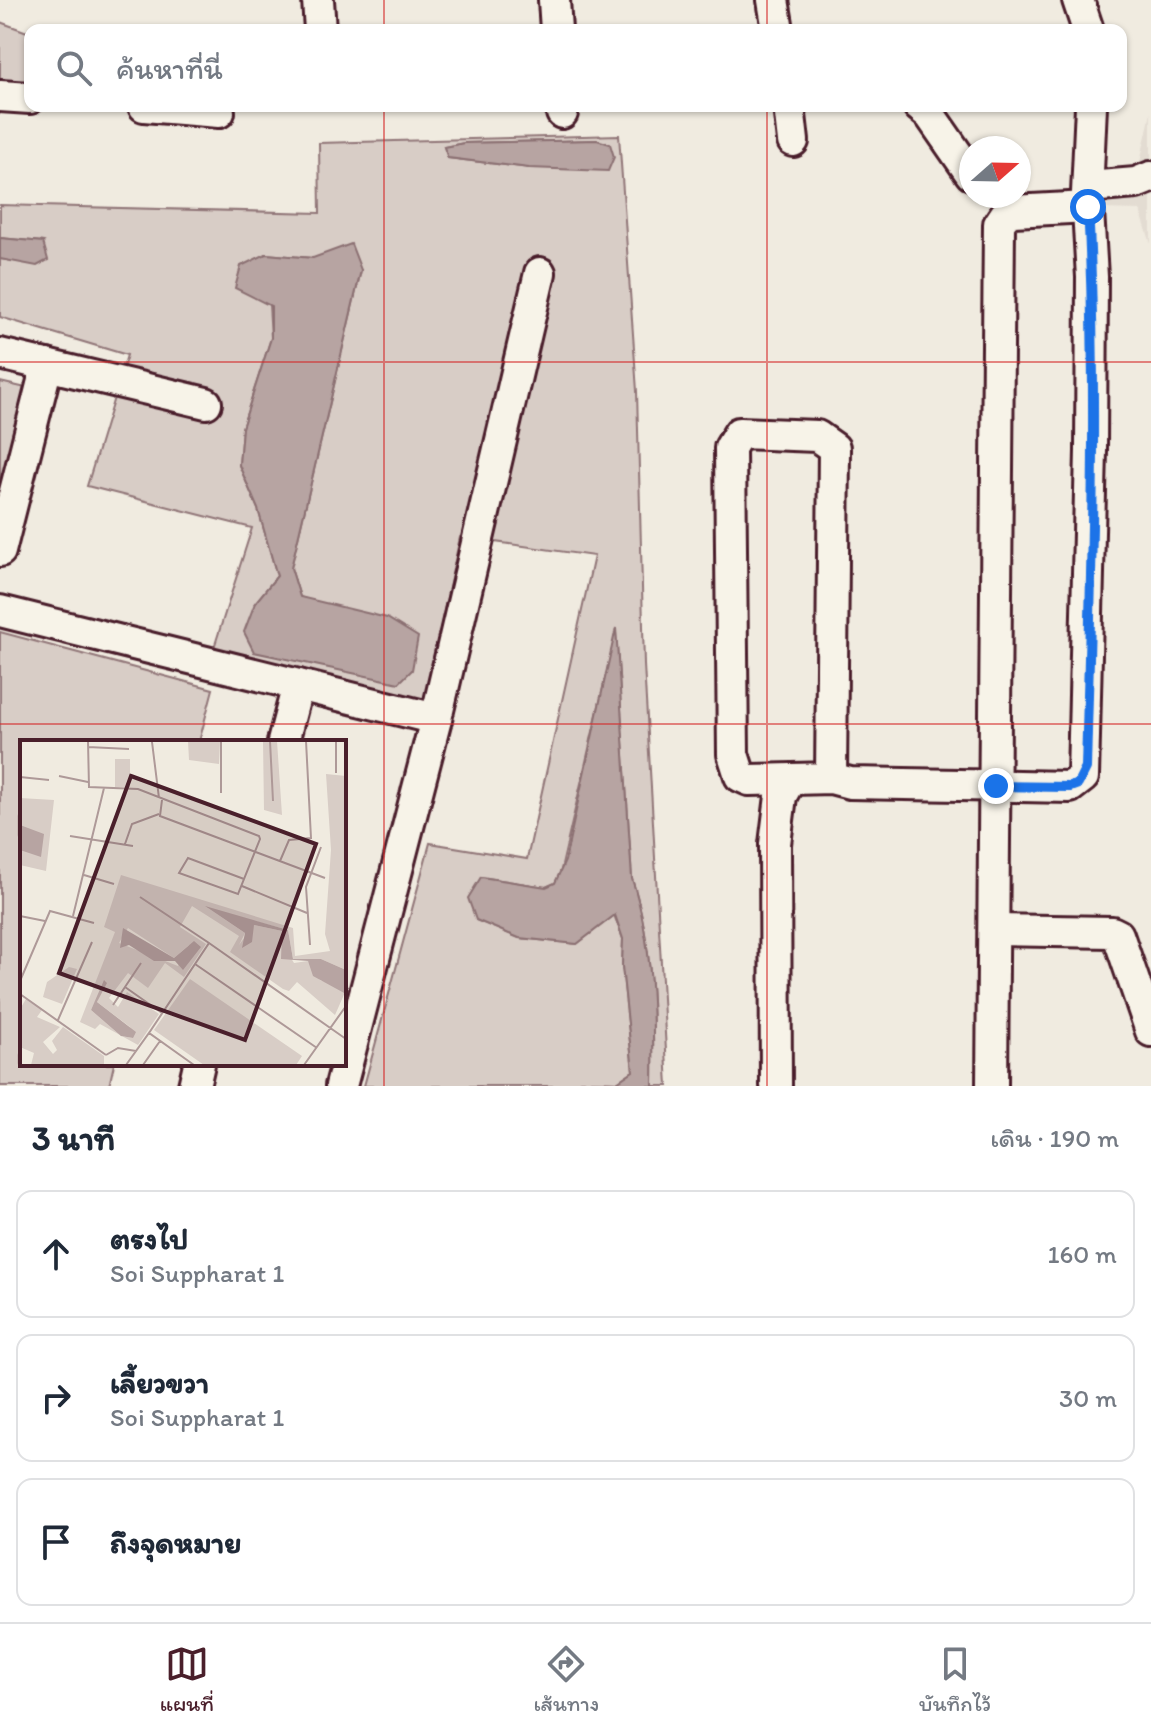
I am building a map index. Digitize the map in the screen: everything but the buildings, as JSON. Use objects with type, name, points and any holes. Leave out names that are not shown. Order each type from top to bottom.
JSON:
[{"type":"street","points":[[318,0],[320,24]]},
{"type":"street","points":[[554,0],[556,24]]},
{"type":"street","points":[[773,0],[777,24]]},
{"type":"street","points":[[1078,0],[1086,24]]},
{"type":"street","points":[[0,96],[24,98]]},
{"type":"street","points":[[790,112],[793,141]]},
{"type":"street","points":[[926,112],[959,157]]},
{"type":"street","points":[[831,778],[834,448],[817,436],[754,431],[739,433],[730,448],[733,754],[740,776],[749,780],[831,778],[850,783],[1070,787],[1078,784],[1086,768],[1091,451],[1092,277],[1088,197],[1091,112]]},
{"type":"street","points":[[1031,202],[1088,197],[1151,177]]},
{"type":"street","points":[[992,1086],[998,208]]},
{"type":"street","points":[[341,1086],[436,719],[540,273]]},
{"type":"street","points":[[0,354],[206,403]]},
{"type":"street","points":[[0,551],[47,365]]},
{"type":"street","points":[[0,611],[436,719]]},
{"type":"street","points":[[284,740],[298,685]]},
{"type":"street","points":[[776,1086],[775,844],[781,796],[790,780]]},
{"type":"street","points":[[994,930],[1112,932],[1118,935],[1151,1031]]},
{"type":"street","points":[[194,1086],[199,1066]]},
{"type":"shaded area","points":[[0,22],[24,31],[24,86],[0,84]]},
{"type":"shaded area","points":[[1151,113],[1151,244],[1140,210],[1099,209],[1100,176],[1138,171]]},
{"type":"shaded area","points":[[619,135],[637,391],[644,665],[668,1086],[653,1086],[651,981],[644,929],[632,879],[616,632],[560,874],[555,883],[546,887],[481,877],[476,920],[519,938],[577,944],[614,915],[623,939],[622,966],[633,1071],[617,1082],[580,1081],[577,1086],[364,1086],[430,843],[527,859],[594,556],[460,537],[424,703],[213,651],[252,528],[87,486],[127,355],[0,317],[0,259],[14,261],[43,242],[0,238],[0,205],[320,213],[319,143]],"holes":[[[597,140],[529,168],[448,158],[444,147],[464,143]],[[266,254],[313,258],[361,270],[291,568],[300,597],[317,603],[255,603],[277,576],[258,509],[239,465],[242,428],[271,338]]]},
{"type":"shaded area","points":[[597,140],[610,144],[614,157],[608,171],[529,168],[448,158],[444,147],[464,143]]},
{"type":"shaded area","points":[[0,238],[43,242],[48,260],[37,266],[0,259]]},
{"type":"shaded area","points":[[351,244],[361,270],[291,568],[300,597],[387,618],[418,637],[412,670],[399,683],[254,652],[244,632],[255,603],[277,576],[258,509],[239,465],[242,428],[271,338],[271,306],[235,288],[241,266],[266,254],[313,258]]},
{"type":"shaded area","points":[[0,382],[26,388],[0,484]]},
{"type":"shaded area","points":[[616,628],[632,879],[644,929],[651,981],[653,1086],[577,1086],[580,1081],[617,1082],[633,1071],[622,966],[623,939],[615,915],[577,944],[519,938],[476,920],[468,898],[481,877],[546,887],[555,883],[565,861]]},
{"type":"shaded area","points":[[0,632],[213,689],[200,740],[20,740],[20,1066],[114,1066],[109,1086],[0,1086]]},
{"type":"route","points":[[996,786],[1070,787],[1078,784],[1086,768],[1092,277],[1088,207]]}]
